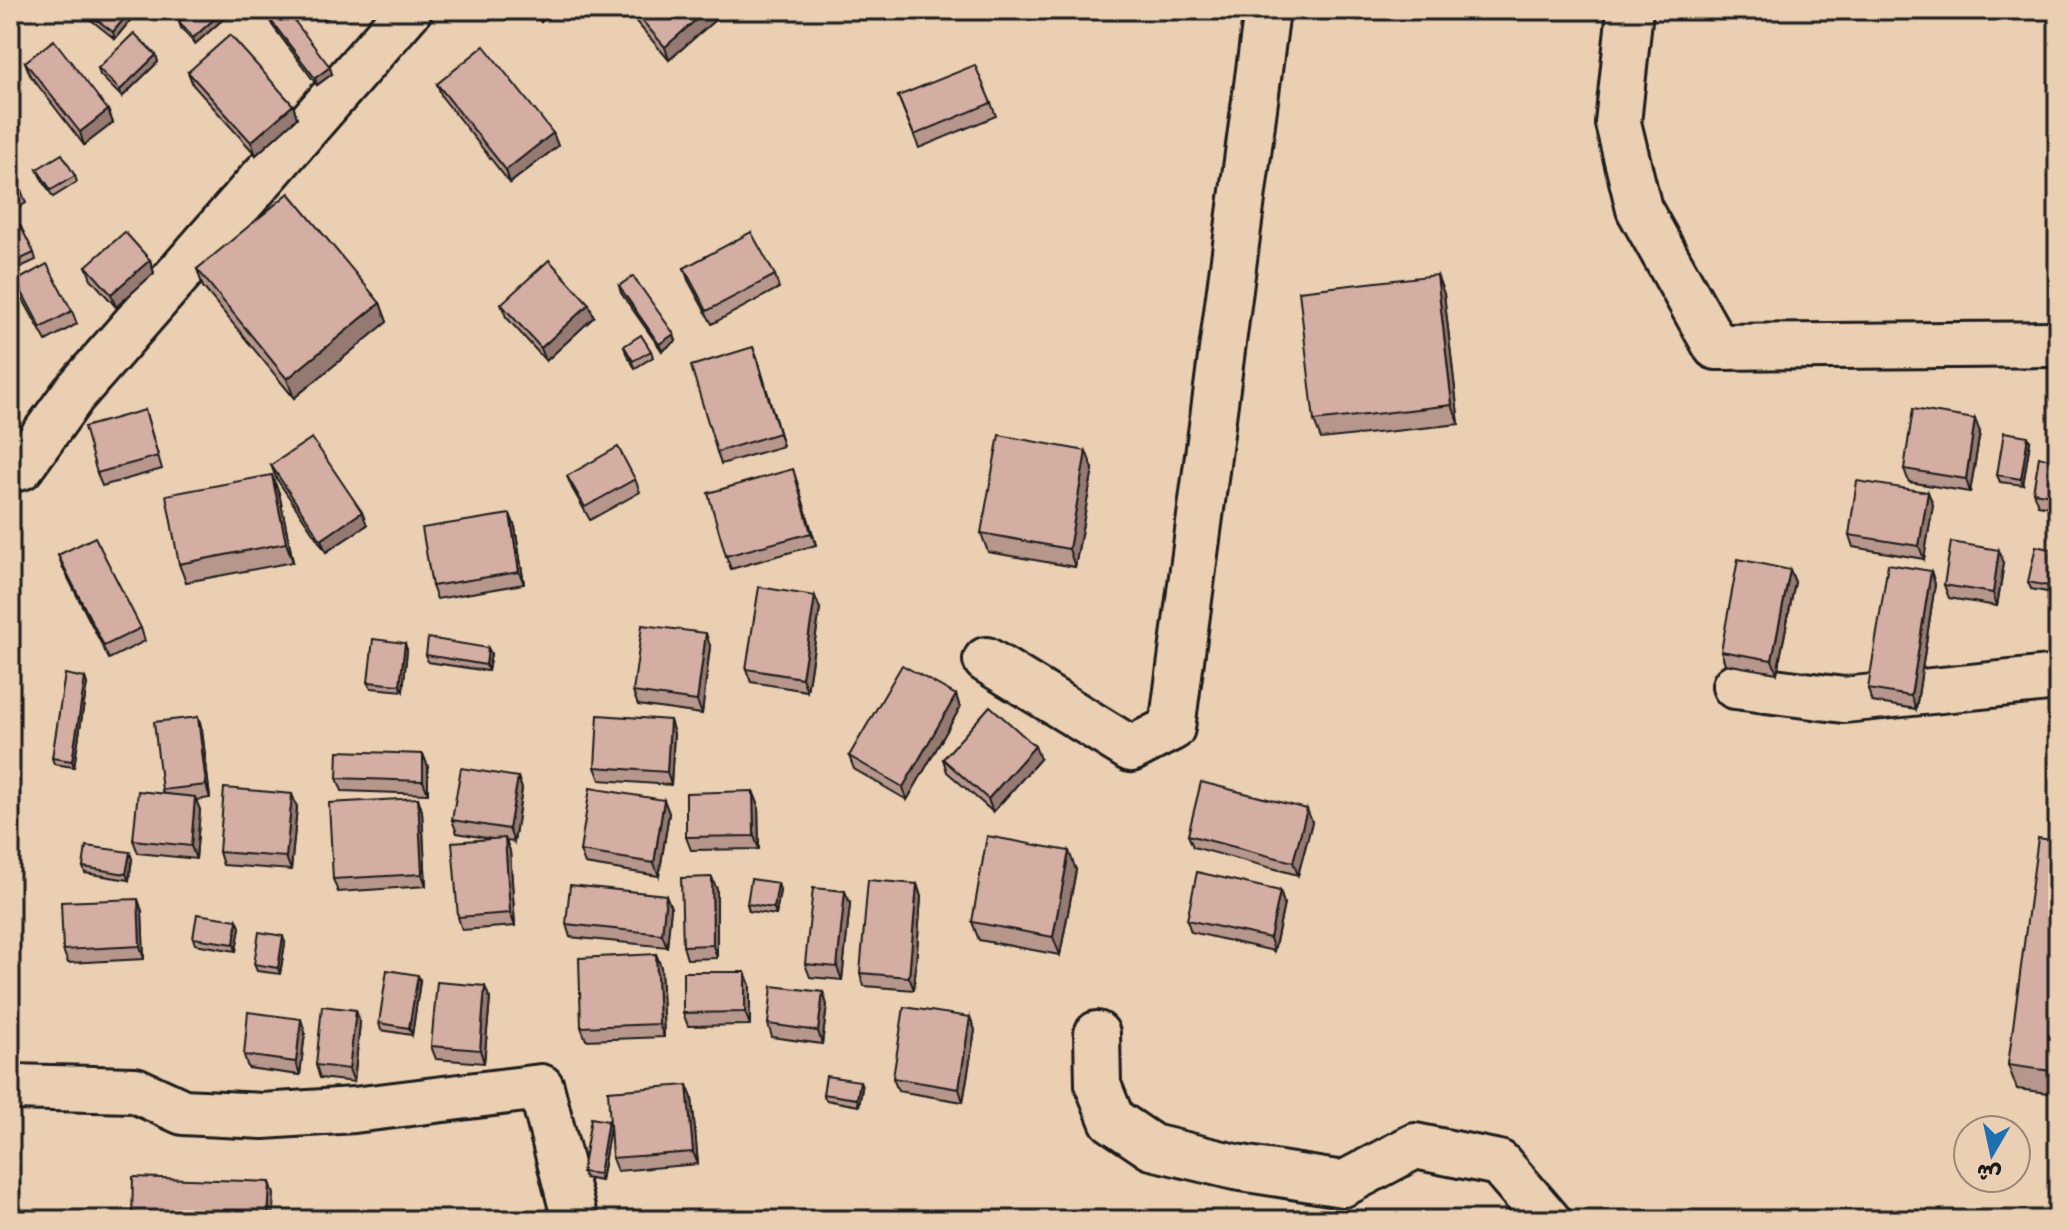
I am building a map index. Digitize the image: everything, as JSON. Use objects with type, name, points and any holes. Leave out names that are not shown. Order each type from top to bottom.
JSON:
[{"type":"street","points":[[10,470],[21,467],[73,395],[409,10]]},
{"type":"street","points":[[986,660],[1131,749],[1172,728],[1267,10]]},
{"type":"street","points":[[1630,10],[1618,123],[1639,209],[1716,347],[2058,344]]},
{"type":"street","points":[[1735,686],[1844,700],[2058,678]]},
{"type":"street","points":[[1097,1034],[1098,1085],[1112,1120],[1152,1147],[1235,1167],[1342,1202],[1415,1146],[1499,1163],[1548,1220]]},
{"type":"street","points":[[10,1087],[135,1090],[183,1112],[263,1116],[354,1110],[541,1087],[575,1220]]},
{"type":"building","points":[[84,10],[131,10],[113,32]]},
{"type":"building","points":[[192,10],[224,10],[193,38],[179,22]]},
{"type":"building","points":[[286,10],[330,67],[315,78],[269,18]]},
{"type":"building","points":[[633,10],[707,10],[665,47]]},
{"type":"building","points":[[134,33],[156,55],[120,90],[98,68]]},
{"type":"building","points":[[230,35],[293,105],[251,142],[188,72]]},
{"type":"building","points":[[54,40],[108,110],[80,132],[25,62]]},
{"type":"building","points":[[484,46],[553,133],[506,170],[437,84]]},
{"type":"building","points":[[975,65],[991,103],[914,135],[898,96]]},
{"type":"building","points":[[62,154],[75,176],[51,190],[37,169]]},
{"type":"building","points":[[10,170],[21,190],[10,196]]},
{"type":"building","points":[[289,193],[380,303],[287,379],[197,269]]},
{"type":"building","points":[[18,221],[34,253],[10,264],[10,225]]},
{"type":"building","points":[[125,232],[150,260],[111,294],[86,266]]},
{"type":"building","points":[[751,232],[775,275],[707,311],[684,268]]},
{"type":"building","points":[[549,260],[589,304],[541,348],[501,304]]},
{"type":"building","points":[[47,264],[72,311],[41,328],[16,281]]},
{"type":"building","points":[[1437,275],[1452,405],[1314,421],[1299,291]]},
{"type":"building","points":[[633,276],[674,334],[659,344],[619,286]]},
{"type":"building","points":[[641,335],[651,351],[633,361],[624,346]]},
{"type":"building","points":[[753,347],[779,433],[717,452],[691,366]]},
{"type":"building","points":[[1913,409],[1975,419],[1966,479],[1904,469]]},
{"type":"building","points":[[145,410],[158,456],[97,473],[84,427]]},
{"type":"building","points":[[2004,432],[2028,436],[2021,479],[1997,475]]},
{"type":"building","points":[[999,435],[1086,451],[1069,549],[981,533]]},
{"type":"building","points":[[312,438],[362,512],[321,540],[271,465]]},
{"type":"building","points":[[618,447],[635,479],[585,507],[567,476]]},
{"type":"building","points":[[2039,457],[2058,460],[2058,496],[2033,492]]},
{"type":"building","points":[[793,469],[811,533],[726,556],[708,493]]},
{"type":"building","points":[[272,475],[286,543],[179,564],[166,495]]},
{"type":"building","points":[[1857,481],[1928,492],[1919,546],[1849,535]]},
{"type":"building","points":[[510,514],[519,572],[432,586],[422,528]]},
{"type":"building","points":[[95,537],[141,628],[104,646],[58,555]]},
{"type":"building","points":[[1951,542],[1999,550],[1993,593],[1944,585]]},
{"type":"building","points":[[2036,546],[2058,551],[2058,588],[2028,582]]},
{"type":"building","points":[[1738,559],[1790,570],[1772,660],[1721,651]]},
{"type":"building","points":[[1888,564],[1931,571],[1911,696],[1868,689]]},
{"type":"building","points":[[759,587],[815,596],[802,678],[746,669]]},
{"type":"building","points":[[642,625],[706,633],[697,701],[633,692]]},
{"type":"building","points":[[428,638],[488,648],[486,665],[426,655]]},
{"type":"building","points":[[373,639],[405,643],[400,685],[368,682]]},
{"type":"building","points":[[902,665],[956,695],[903,787],[849,756]]},
{"type":"building","points":[[65,674],[85,678],[72,761],[52,758]]},
{"type":"building","points":[[990,706],[1035,746],[988,799],[943,759]]},
{"type":"building","points":[[598,715],[670,720],[667,772],[595,767]]},
{"type":"building","points":[[198,717],[206,785],[162,790],[154,722]]},
{"type":"building","points":[[338,751],[423,754],[423,781],[337,778]]},
{"type":"building","points":[[461,768],[518,777],[509,829],[452,820]]},
{"type":"building","points":[[1201,782],[1307,809],[1293,862],[1188,835]]},
{"type":"building","points":[[224,788],[292,794],[286,857],[219,852]]},
{"type":"building","points":[[590,788],[664,800],[654,863],[580,851]]},
{"type":"building","points":[[138,791],[195,797],[191,846],[133,840]]},
{"type":"building","points":[[753,791],[754,836],[686,837],[686,793]]},
{"type":"building","points":[[418,798],[422,874],[333,879],[329,803]]},
{"type":"building","points":[[987,836],[1069,851],[1053,937],[972,922]]},
{"type":"building","points":[[505,838],[510,913],[458,917],[452,842]]},
{"type":"building","points":[[2038,838],[2058,841],[2058,1072],[2008,1065]]},
{"type":"building","points":[[86,846],[130,852],[126,874],[83,867]]},
{"type":"building","points":[[1197,872],[1280,891],[1270,938],[1187,920]]},
{"type":"building","points":[[712,877],[713,945],[683,946],[681,878]]},
{"type":"building","points":[[751,879],[778,883],[774,908],[747,904]]},
{"type":"building","points":[[868,880],[917,884],[909,977],[860,973]]},
{"type":"building","points":[[570,885],[666,895],[662,934],[566,924]]},
{"type":"building","points":[[813,888],[845,891],[837,967],[805,964]]},
{"type":"building","points":[[138,899],[140,946],[63,950],[61,902]]},
{"type":"building","points":[[197,914],[237,920],[234,944],[193,938]]},
{"type":"building","points":[[259,932],[283,936],[278,968],[254,964]]},
{"type":"building","points":[[656,954],[659,1024],[581,1027],[579,958]]},
{"type":"building","points":[[387,970],[418,975],[409,1028],[379,1023]]},
{"type":"building","points":[[683,972],[745,972],[745,1012],[683,1013]]},
{"type":"building","points":[[437,982],[485,986],[480,1050],[431,1046]]},
{"type":"building","points":[[772,986],[823,992],[818,1031],[768,1024]]},
{"type":"building","points":[[322,1006],[356,1010],[349,1069],[316,1065]]},
{"type":"building","points":[[904,1007],[970,1017],[959,1089],[893,1078]]},
{"type":"building","points":[[248,1012],[301,1019],[296,1062],[244,1055]]},
{"type":"building","points":[[826,1076],[860,1081],[857,1099],[823,1094]]},
{"type":"building","points":[[687,1085],[693,1152],[612,1158],[608,1091]]},
{"type":"building","points":[[591,1118],[608,1121],[599,1174],[582,1172]]},
{"type":"building","points":[[133,1177],[270,1182],[268,1220],[132,1220]]}]
